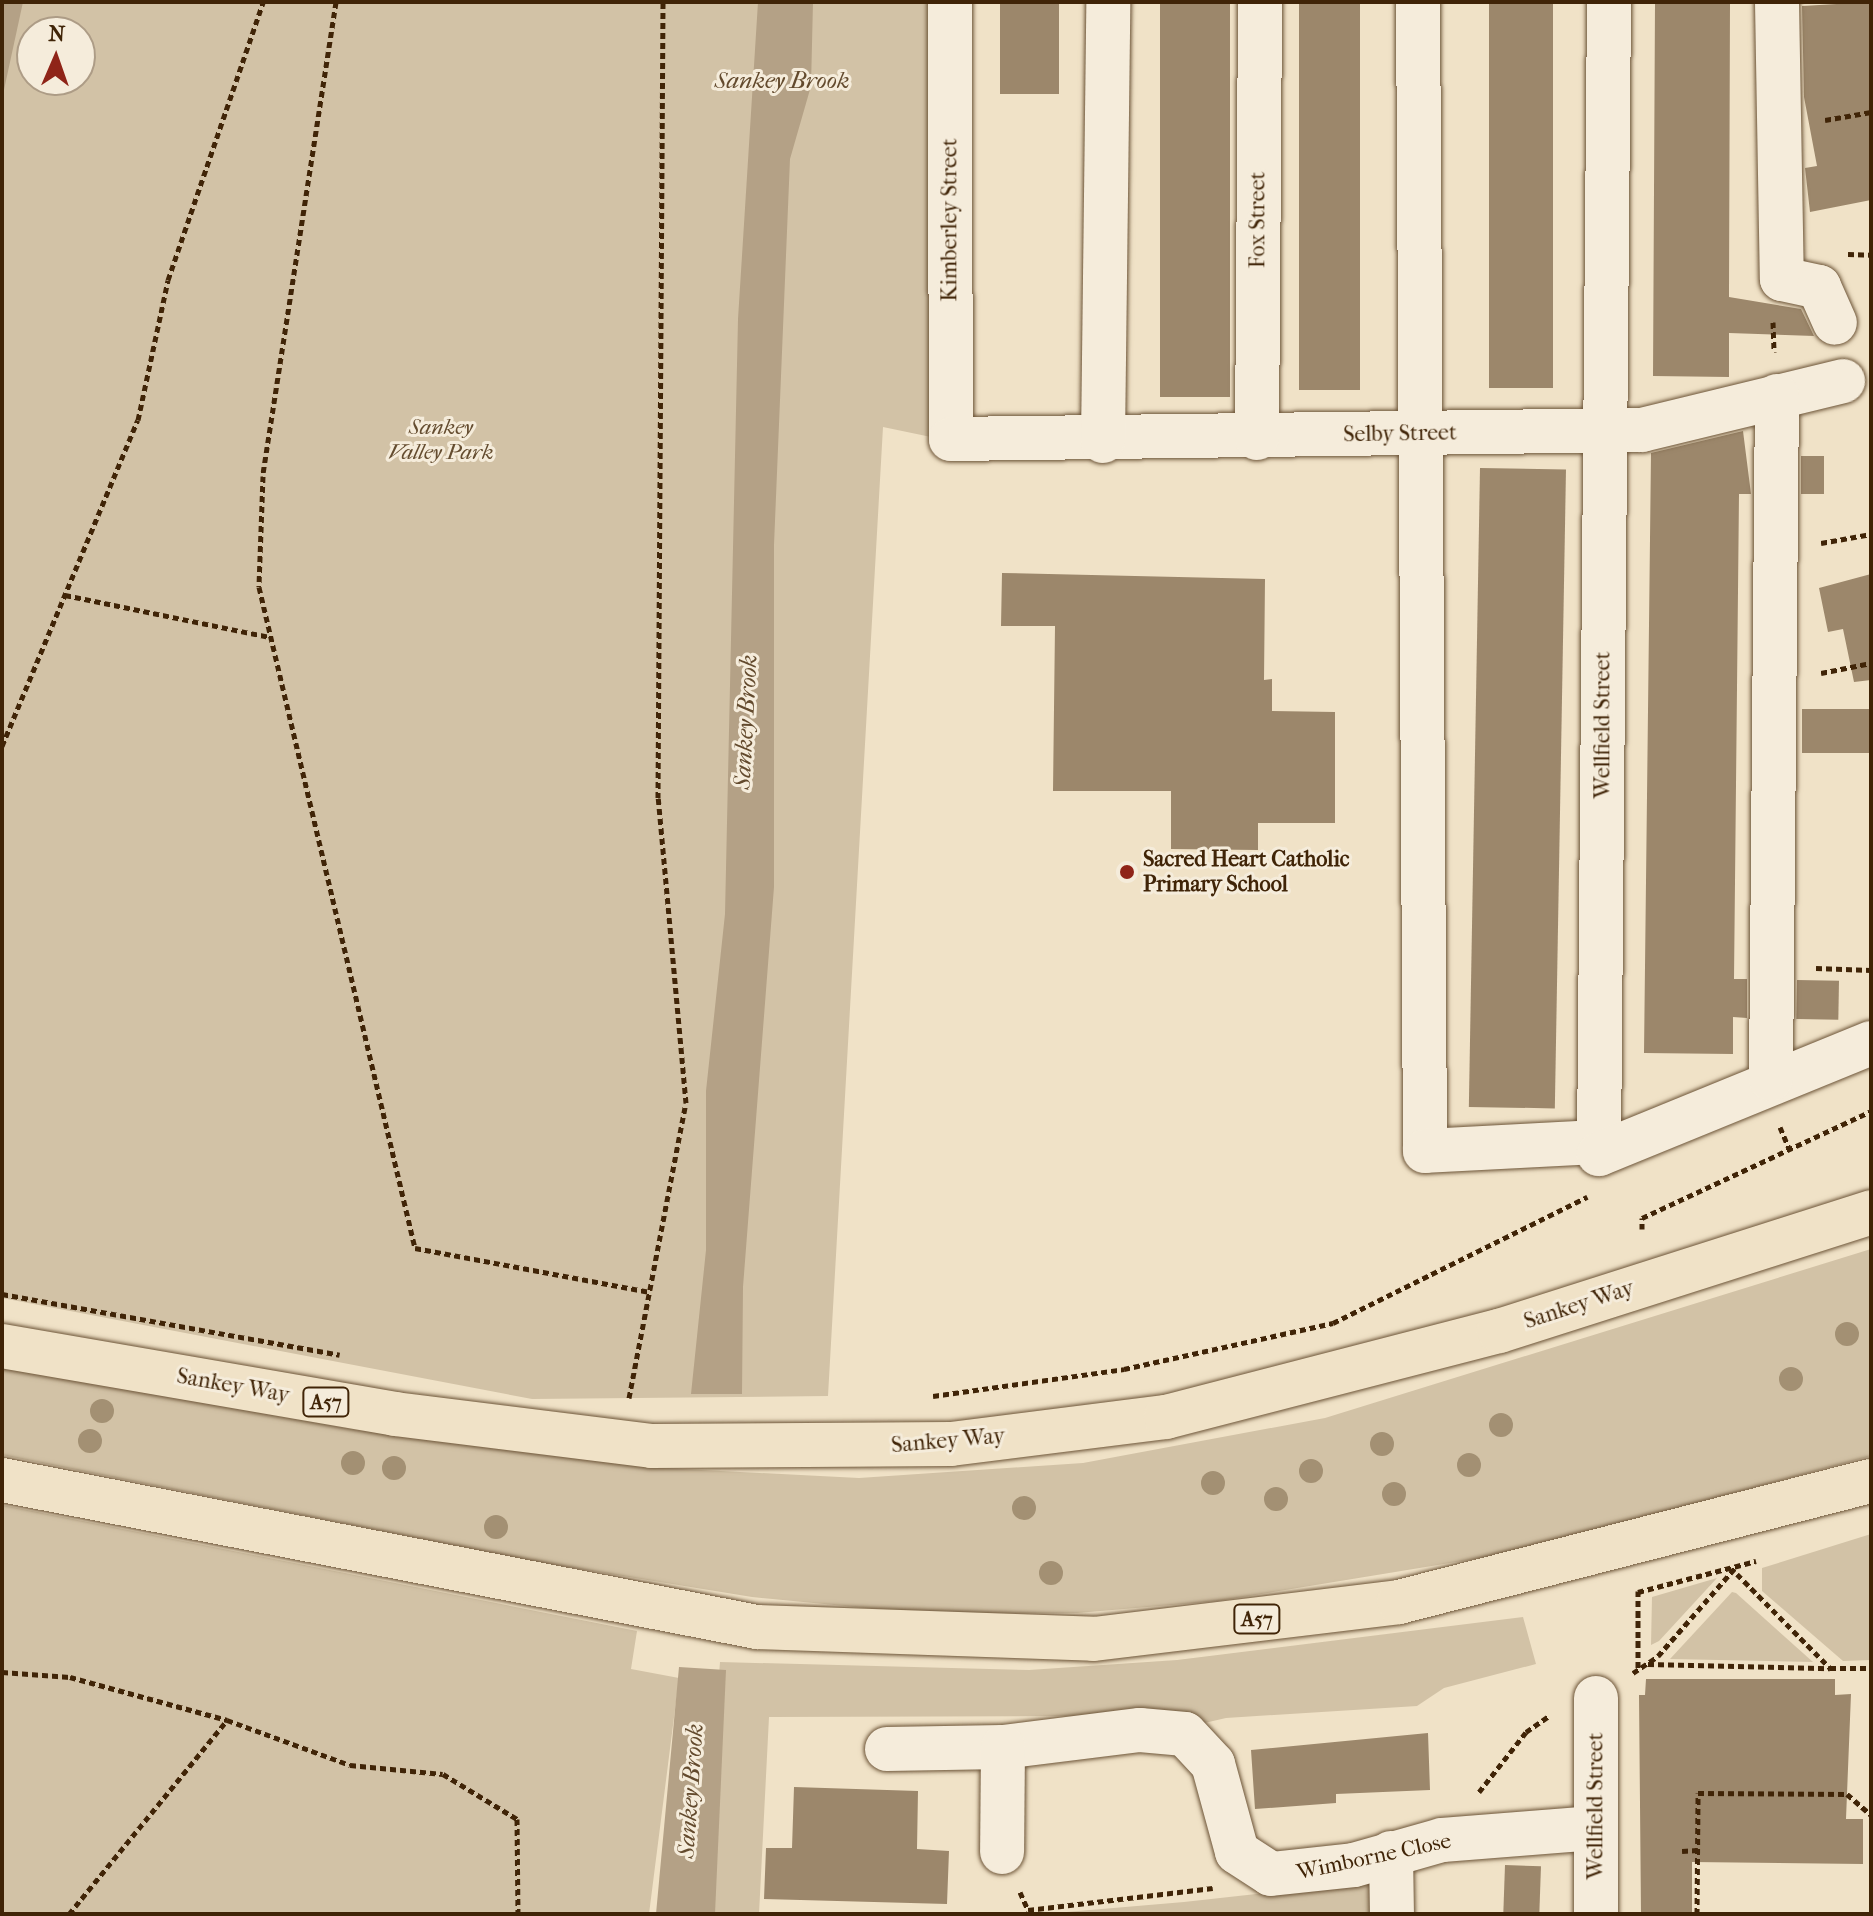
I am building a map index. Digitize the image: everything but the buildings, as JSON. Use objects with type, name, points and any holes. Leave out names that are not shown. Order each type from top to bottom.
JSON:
[{"type":"highway","name":"Sankey Way","points":[[2,1346],[395,1414],[652,1446],[783,1451],[951,1444],[1166,1417],[1499,1331],[1871,1212]]},
{"type":"highway","name":"A57","points":[[2,1480],[757,1627],[1094,1639],[1399,1602],[1871,1481]]},
{"type":"street","name":"Kimberley Street","points":[[950,2],[951,439]]},
{"type":"street","points":[[1103,441],[1108,2]]},
{"type":"street","name":"Fox Street","points":[[1257,438],[1260,2]]},
{"type":"street","points":[[1418,2],[1418,433],[1425,1151],[1599,1142],[1599,1154],[1771,1079],[1871,1043]]},
{"type":"street","name":"Wellfield Street","points":[[1599,1142],[1609,2]]},
{"type":"street","points":[[1777,2],[1782,279],[1819,287],[1835,323]]},
{"type":"street","name":"Selby Street","points":[[951,439],[1103,441],[1642,430],[1843,381]]},
{"type":"street","points":[[1771,1079],[1775,966],[1777,396]]},
{"type":"street","name":"Wellfield Street","points":[[1596,1698],[1596,1914]]},
{"type":"street","name":"Wimborne Close","points":[[887,1749],[1003,1747],[1140,1730],[1185,1734],[1213,1764],[1232,1841],[1259,1870],[1318,1872],[1442,1840],[1595,1828]]},
{"type":"street","points":[[1002,1852],[1003,1747]]},
{"type":"street","points":[[1391,1853],[1392,1914]]},
{"type":"path","points":[[2,746],[138,420],[168,280],[263,2]]},
{"type":"path","points":[[336,2],[263,476],[259,587],[415,1248],[650,1292]]},
{"type":"path","points":[[616,1398],[629,1399],[686,1103],[658,798],[663,2]]},
{"type":"path","points":[[1777,396],[1774,299],[1782,279]]},
{"type":"path","points":[[65,595],[270,637]]},
{"type":"path","points":[[1776,682],[1871,663]]},
{"type":"path","points":[[1775,966],[1871,970]]},
{"type":"path","points":[[1642,1229],[1642,1218],[1871,1111]]},
{"type":"path","points":[[921,1398],[1124,1369],[1333,1323],[1597,1191]]},
{"type":"path","points":[[2,1294],[356,1358]]},
{"type":"path","points":[[1638,1592],[1736,1567],[1737,1574],[1830,1668]]},
{"type":"path","points":[[1638,1582],[1638,1670],[1737,1574]]},
{"type":"path","points":[[1647,1664],[1871,1668]]},
{"type":"path","points":[[2,1672],[70,1677],[227,1720],[350,1765],[443,1774],[517,1819],[518,1914]]},
{"type":"path","points":[[1442,1840],[1526,1732],[1559,1708],[1596,1698]]},
{"type":"path","points":[[69,1914],[227,1720]]},
{"type":"path","points":[[1697,1914],[1698,1793],[1847,1794],[1871,1815]]},
{"type":"path","points":[[1682,1851],[1698,1850]]},
{"type":"path","points":[[1002,1852],[1028,1910],[1222,1886]]},
{"type":"green space","name":"Sankey Valley Park","points":[[2,2],[932,2],[931,437],[883,427],[828,1396],[532,1399],[2,1298]]},
{"type":"green space","points":[[1871,1249],[1871,1456],[1511,1553],[1218,1601],[1077,1613],[928,1614],[752,1597],[543,1563],[2,1455],[2,1367],[356,1430],[663,1468],[859,1478],[1083,1463],[1325,1418]]},
{"type":"green space","points":[[2,1505],[637,1631],[631,1669],[679,1678],[649,1914],[2,1914]]},
{"type":"green space","points":[[1871,1534],[1871,1660],[1843,1661],[1762,1591],[1762,1568]]},
{"type":"green space","points":[[1717,1578],[1659,1641],[1651,1645],[1652,1597]]},
{"type":"green space","points":[[1732,1592],[1736,1593],[1813,1662],[1670,1659]]},
{"type":"green space","points":[[1523,1617],[1536,1664],[1444,1688],[1417,1706],[1226,1718],[1144,1737],[1074,1716],[769,1717],[759,1914],[701,1914],[720,1662],[1029,1670],[1177,1660]]},
{"type":"green space","points":[[1389,1879],[1389,1914],[1043,1914],[1184,1902]]},
{"type":"water","points":[[2,2],[23,2],[20,16],[16,16],[16,34],[2,99]]},
{"type":"water","name":"Sankey Brook","points":[[758,2],[813,2],[811,86],[790,159],[774,545],[774,887],[743,1287],[742,1394],[691,1394],[706,1250],[706,1091],[725,914],[738,319]]},
{"type":"water","name":"Sankey Brook","points":[[679,1667],[726,1670],[715,1914],[656,1914]]},
{"type":"place","name":"Sacred Heart Catholic Primary School","points":[[1127,872]]}]
